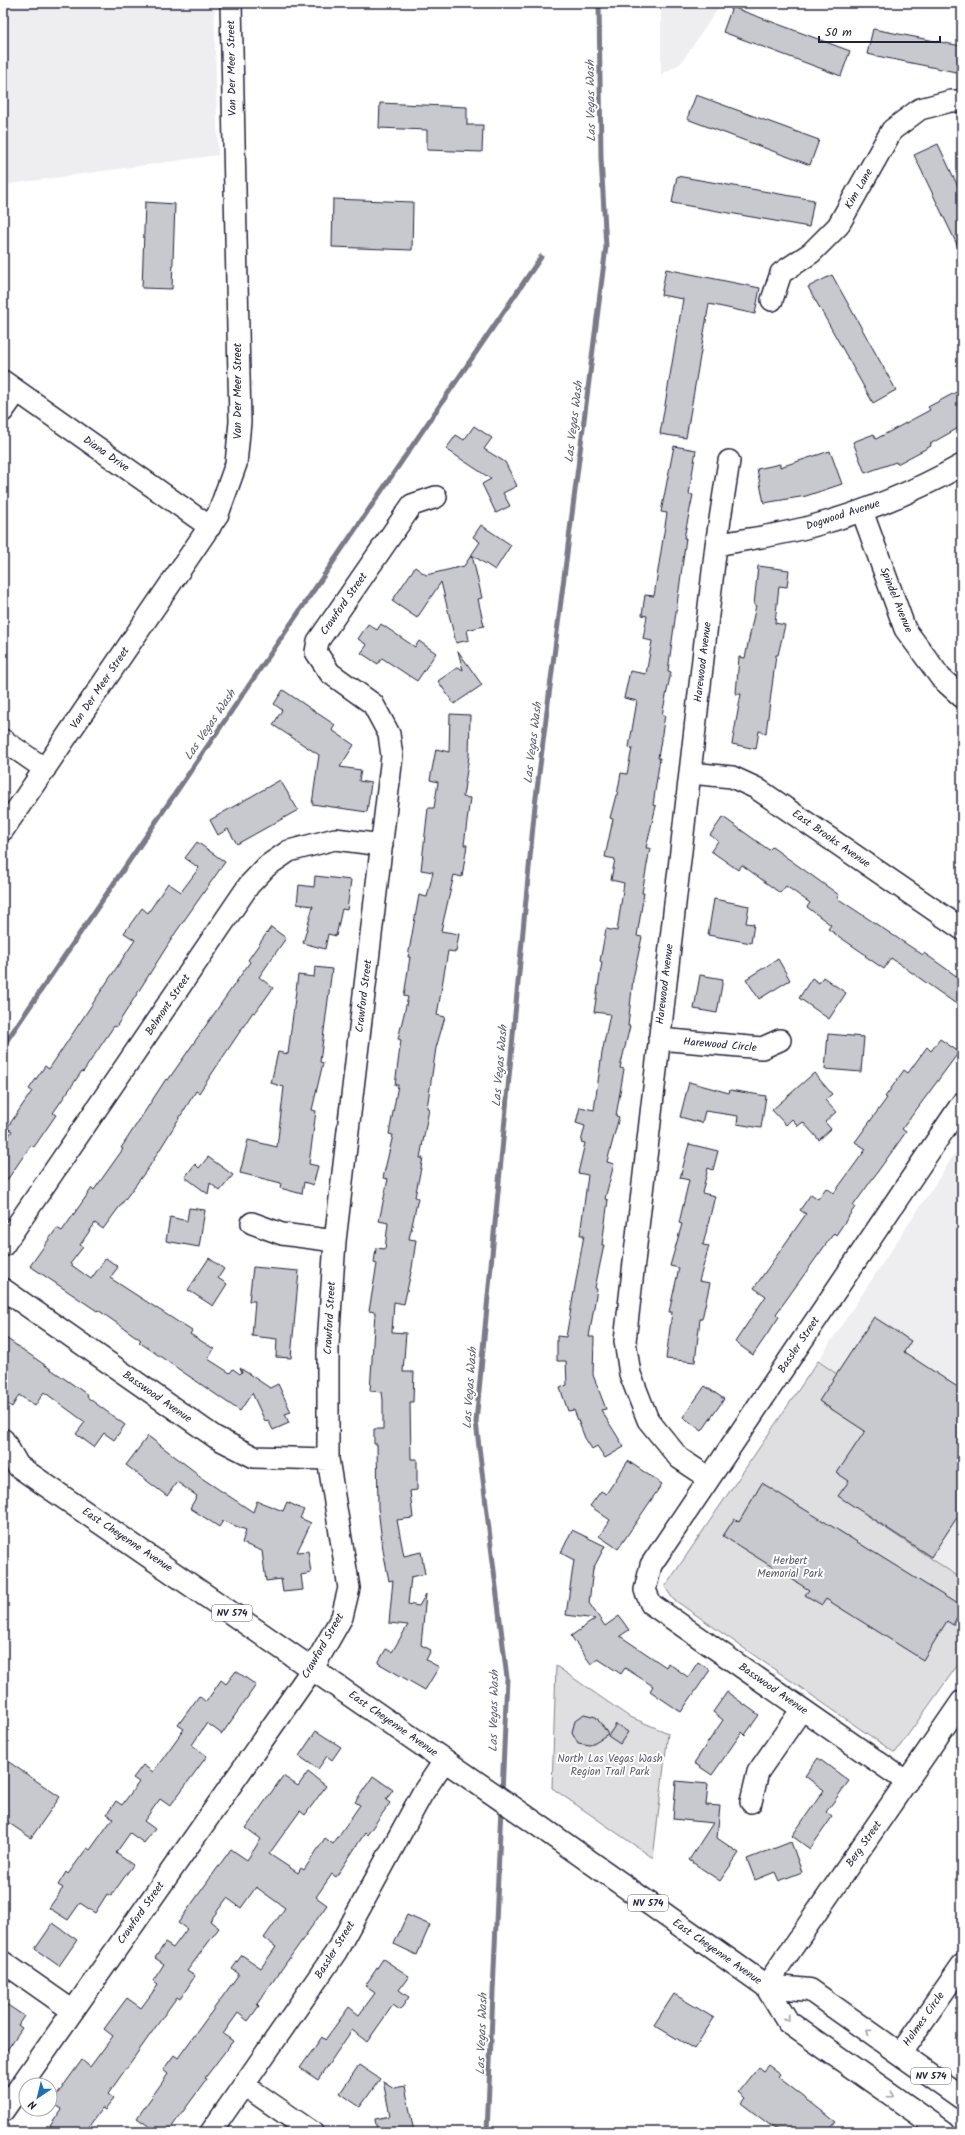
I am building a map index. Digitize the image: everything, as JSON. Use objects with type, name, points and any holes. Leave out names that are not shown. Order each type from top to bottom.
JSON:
[{"type":"main road","name":"East Cheyenne Avenue","points":[[3,1440],[11,1466],[313,1668],[766,1986],[788,2022],[944,2132]]},
{"type":"main road","name":"East Cheyenne Avenue","points":[[766,1986],[810,1990],[962,2098]]},
{"type":"street","name":"Van Der Meer Street","points":[[3,830],[210,527],[218,514],[236,464],[240,422],[231,3]]},
{"type":"street","name":"Kim Lane","points":[[772,300],[781,273],[811,253],[838,226],[892,130],[920,109],[951,101],[962,101]]},
{"type":"street","name":"Diana Drive","points":[[10,386],[210,527]]},
{"type":"street","points":[[3,411],[10,386]]},
{"type":"street","name":"Harewood Avenue","points":[[709,1478],[679,1458],[648,1420],[630,1374],[625,1341],[716,545],[729,461]]},
{"type":"street","name":"Dogwood Avenue","points":[[716,545],[808,527],[862,511],[929,484],[962,465]]},
{"type":"street","name":"Crawford Street","points":[[3,2111],[313,1668],[342,1617],[349,1588],[328,1459],[328,1345],[335,1240],[392,756],[389,734],[373,704],[330,673],[316,652],[318,641],[412,505],[436,497]]},
{"type":"street","name":"Spindel Avenue","points":[[862,511],[905,629],[941,678],[962,697]]},
{"type":"street","points":[[3,740],[45,769]]},
{"type":"street","name":"East Brooks Avenue","points":[[690,773],[732,777],[756,788],[962,929]]},
{"type":"street","name":"Belmont Street","points":[[3,1246],[249,885],[267,866],[289,851],[335,839],[382,845]]},
{"type":"street","name":"Harewood Circle","points":[[659,1039],[762,1048],[780,1040]]},
{"type":"street","name":"Bassler Street","points":[[645,1590],[651,1565],[962,1103]]},
{"type":"street","points":[[252,1223],[282,1234],[335,1240]]},
{"type":"street","name":"Basswood Avenue","points":[[3,1289],[215,1437],[254,1457],[328,1459]]},
{"type":"street","name":"Basswood Avenue","points":[[645,1590],[651,1604],[907,1782]]},
{"type":"street","name":"Berg Street","points":[[766,1986],[962,1701]]},
{"type":"street","points":[[750,1802],[758,1772],[802,1709]]},
{"type":"street","name":"Bassler Street","points":[[211,2132],[336,1952],[422,1794],[445,1760]]},
{"type":"street","points":[[3,1962],[73,2011]]},
{"type":"street","name":"Holmes Circle","points":[[900,2054],[962,1964]]},
{"type":"street","points":[[244,2085],[312,2132]]},
{"type":"shaded area","points":[[3,3],[214,3],[218,155],[3,185]]},
{"type":"shaded area","points":[[661,3],[722,3],[681,63],[661,75]]},
{"type":"shaded area","points":[[962,1143],[962,1579],[867,1516],[923,1433],[818,1361]]},
{"type":"green space","name":"Herbert Memorial Park","points":[[818,1361],[923,1434],[867,1516],[962,1579],[962,1613],[959,1618],[962,1620],[962,1659],[895,1753],[673,1599],[665,1587]]},
{"type":"green space","name":"North Las Vegas Wash Region Trail Park","points":[[556,1666],[628,1716],[668,1733],[653,1858],[552,1788]]},
{"type":"building","points":[[732,7],[850,51],[841,76],[723,32]]},
{"type":"building","points":[[873,29],[961,46],[956,72],[867,54]]},
{"type":"building","points":[[696,95],[819,140],[810,165],[687,119]]},
{"type":"building","points":[[380,103],[467,107],[467,125],[483,125],[482,152],[427,150],[427,130],[379,128]]},
{"type":"building","points":[[938,144],[962,195],[962,255],[914,155]]},
{"type":"building","points":[[677,176],[814,200],[809,227],[672,203]]},
{"type":"building","points":[[333,199],[413,202],[412,250],[332,247]]},
{"type":"building","points":[[145,202],[175,204],[172,289],[142,288]]},
{"type":"building","points":[[666,269],[760,288],[755,314],[709,304],[686,438],[660,434],[683,299],[661,295]]},
{"type":"building","points":[[832,275],[896,390],[873,403],[808,287]]},
{"type":"building","points":[[962,389],[962,426],[930,444],[931,446],[897,464],[896,462],[865,473],[853,442],[874,434],[876,439],[930,410],[928,407]]},
{"type":"building","points":[[474,426],[492,438],[484,449],[505,462],[517,486],[503,493],[510,506],[496,513],[482,484],[491,479],[446,449],[456,435],[464,440]]},
{"type":"building","points":[[674,446],[696,450],[689,494],[693,495],[684,538],[686,538],[668,671],[671,672],[662,715],[665,715],[658,758],[660,758],[653,805],[656,806],[646,848],[650,848],[642,893],[644,893],[637,936],[642,937],[633,979],[628,1026],[630,1026],[620,1068],[624,1069],[616,1116],[619,1117],[607,1162],[614,1164],[605,1199],[608,1200],[602,1245],[604,1245],[595,1288],[597,1289],[589,1337],[594,1337],[593,1375],[606,1409],[601,1410],[624,1447],[605,1458],[597,1446],[592,1449],[585,1438],[574,1410],[568,1411],[560,1388],[567,1385],[566,1361],[557,1361],[557,1336],[566,1337],[584,1235],[580,1235],[588,1175],[578,1173],[585,1143],[581,1142],[585,1126],[576,1123],[580,1107],[594,1110],[602,1053],[610,1014],[594,1012],[602,962],[600,961],[606,929],[617,931],[624,883],[611,880],[615,859],[605,857],[613,819],[610,818],[617,795],[621,773],[627,774],[632,748],[629,747],[637,701],[624,698],[630,671],[646,674],[652,641],[643,639],[647,616],[642,615],[645,595],[654,596],[667,513],[661,512]]},
{"type":"building","points":[[830,451],[842,484],[806,496],[764,503],[757,469],[780,464],[780,467]]},
{"type":"building","points":[[481,525],[511,545],[495,570],[472,555],[482,598],[478,599],[484,626],[467,630],[469,640],[456,643],[441,582],[417,618],[392,601],[415,567],[426,575],[464,566],[480,542],[473,537]]},
{"type":"building","points":[[758,566],[789,570],[787,587],[779,586],[775,623],[785,625],[778,655],[776,655],[766,733],[759,731],[756,749],[732,744],[741,694],[736,694],[739,657],[745,658],[756,605],[754,605]]},
{"type":"building","points":[[368,624],[377,630],[381,624],[415,647],[419,641],[436,653],[417,681],[382,658],[378,664],[361,653],[367,645],[358,639]]},
{"type":"building","points":[[458,651],[482,685],[454,704],[438,681],[458,667],[463,670]]},
{"type":"building","points":[[283,690],[335,725],[332,730],[354,745],[340,767],[361,770],[359,781],[371,783],[367,812],[312,804],[319,755],[273,725],[282,710],[274,704]]},
{"type":"building","points":[[450,714],[470,715],[469,756],[463,797],[470,798],[464,845],[467,845],[462,877],[454,875],[441,931],[459,934],[456,952],[448,951],[437,1015],[445,1017],[436,1048],[427,1108],[429,1109],[420,1158],[423,1158],[415,1197],[418,1198],[409,1239],[416,1240],[412,1268],[404,1304],[394,1302],[392,1332],[406,1333],[403,1372],[414,1372],[413,1402],[410,1402],[411,1459],[417,1459],[417,1490],[410,1491],[413,1518],[397,1520],[404,1556],[421,1552],[425,1574],[411,1577],[408,1604],[419,1606],[426,1594],[421,1645],[431,1650],[426,1660],[439,1667],[425,1690],[378,1663],[386,1649],[392,1652],[408,1625],[389,1623],[393,1580],[389,1581],[383,1550],[378,1508],[377,1444],[374,1444],[374,1429],[383,1429],[383,1400],[382,1392],[370,1391],[375,1312],[369,1311],[377,1264],[374,1263],[376,1248],[385,1249],[388,1223],[379,1221],[388,1179],[383,1178],[393,1135],[389,1134],[398,1085],[395,1085],[401,1040],[398,1039],[408,997],[404,996],[410,957],[408,957],[419,895],[427,897],[433,872],[421,870],[428,808],[434,808],[438,782],[430,780],[436,749],[449,752]]},
{"type":"building","points":[[280,780],[298,810],[237,844],[228,829],[218,835],[210,820]]},
{"type":"building","points":[[723,817],[769,850],[772,847],[839,895],[837,898],[923,955],[924,953],[962,980],[962,1008],[891,958],[884,969],[865,956],[866,955],[828,929],[831,925],[807,907],[810,903],[786,886],[780,893],[742,865],[738,870],[711,851],[718,841],[710,835]]},
{"type":"building","points":[[197,842],[225,862],[176,932],[116,1027],[114,1026],[53,1113],[56,1115],[34,1147],[31,1145],[3,1186],[3,1144],[12,1131],[7,1128],[32,1091],[29,1089],[45,1066],[49,1069],[135,940],[124,933],[142,908],[148,913],[168,883],[181,892],[199,868],[185,858]]},
{"type":"building","points":[[315,876],[351,880],[347,910],[342,909],[336,936],[328,934],[325,949],[303,943],[313,906],[297,904],[299,885],[314,887]]},
{"type":"building","points":[[714,899],[749,906],[746,923],[754,924],[751,943],[708,935]]},
{"type":"building","points":[[271,927],[286,938],[259,977],[273,988],[255,1013],[253,1012],[199,1093],[196,1091],[149,1167],[103,1229],[95,1223],[80,1245],[83,1247],[70,1264],[91,1279],[106,1258],[118,1267],[110,1278],[192,1331],[190,1334],[214,1349],[208,1359],[230,1373],[233,1369],[240,1374],[242,1372],[240,1368],[270,1388],[278,1384],[291,1412],[285,1414],[289,1423],[273,1430],[268,1420],[265,1421],[252,1393],[240,1411],[139,1342],[141,1340],[98,1310],[97,1311],[30,1266],[57,1228],[62,1231],[92,1188],[94,1190],[123,1149],[121,1148],[166,1079],[168,1080],[250,962],[248,960]]},
{"type":"building","points":[[778,959],[790,980],[759,999],[746,979]]},
{"type":"building","points":[[315,967],[332,969],[320,1062],[323,1063],[312,1110],[316,1111],[309,1164],[318,1166],[313,1185],[304,1182],[302,1194],[280,1188],[281,1183],[240,1173],[248,1140],[277,1147],[284,1087],[271,1083],[278,1052],[288,1054],[298,975],[314,977]]},
{"type":"building","points":[[700,975],[723,979],[717,1013],[694,1009]]},
{"type":"building","points":[[823,977],[846,993],[829,1019],[799,998],[812,978],[819,983]]},
{"type":"building","points":[[828,1034],[864,1037],[861,1072],[825,1069]]},
{"type":"building","points":[[940,1039],[959,1052],[902,1129],[906,1132],[853,1206],[855,1207],[836,1235],[834,1233],[776,1314],[779,1317],[753,1355],[735,1342],[766,1296],[754,1288],[806,1214],[800,1210],[811,1194],[818,1199],[826,1188],[834,1193],[866,1149],[855,1142],[887,1098],[885,1097],[904,1070],[908,1073],[927,1047],[931,1051]]},
{"type":"building","points":[[814,1073],[832,1094],[825,1100],[836,1112],[825,1122],[831,1129],[819,1140],[803,1122],[798,1126],[792,1119],[786,1125],[772,1110]]},
{"type":"building","points":[[689,1082],[729,1093],[730,1090],[766,1096],[761,1128],[737,1124],[738,1116],[705,1111],[702,1123],[680,1117]]},
{"type":"building","points":[[689,1144],[718,1151],[713,1170],[708,1168],[702,1193],[715,1196],[703,1245],[709,1246],[699,1281],[710,1283],[702,1319],[700,1319],[695,1362],[666,1359],[672,1312],[669,1312],[679,1268],[670,1266],[682,1224],[679,1223],[689,1180],[680,1178]]},
{"type":"building","points":[[208,1157],[233,1175],[220,1191],[210,1183],[208,1194],[185,1177],[195,1164],[199,1168]]},
{"type":"building","points":[[189,1208],[205,1210],[199,1247],[166,1241],[170,1217],[187,1221]]},
{"type":"building","points":[[209,1258],[224,1269],[218,1278],[227,1284],[213,1306],[188,1290]]},
{"type":"building","points":[[253,1267],[299,1271],[291,1358],[276,1357],[277,1339],[252,1336],[255,1301],[249,1301]]},
{"type":"building","points":[[874,1317],[911,1341],[904,1352],[962,1390],[962,1510],[931,1557],[838,1496],[849,1481],[837,1473],[865,1431],[819,1401]]},
{"type":"building","points":[[3,1336],[88,1395],[87,1397],[125,1425],[114,1440],[104,1433],[94,1447],[76,1434],[85,1422],[44,1392],[35,1406],[19,1395],[12,1407],[3,1401]]},
{"type":"building","points":[[705,1386],[724,1399],[702,1431],[683,1417]]},
{"type":"building","points":[[148,1436],[198,1474],[197,1475],[253,1512],[257,1501],[283,1511],[287,1502],[304,1510],[300,1518],[311,1523],[297,1552],[308,1551],[311,1573],[301,1575],[303,1590],[283,1592],[281,1579],[266,1581],[262,1551],[242,1543],[246,1530],[223,1521],[219,1527],[190,1508],[197,1496],[177,1482],[167,1496],[126,1465]]},
{"type":"building","points":[[628,1461],[662,1484],[618,1549],[599,1536],[610,1520],[590,1506],[601,1491],[606,1494]]},
{"type":"building","points":[[762,1483],[962,1607],[953,1625],[947,1621],[923,1660],[826,1599],[822,1605],[805,1595],[809,1590],[723,1536],[734,1519],[739,1522]]},
{"type":"building","points":[[572,1530],[605,1546],[593,1569],[589,1603],[605,1626],[619,1616],[629,1630],[620,1636],[666,1667],[668,1663],[688,1677],[698,1662],[710,1670],[681,1712],[650,1691],[653,1686],[625,1668],[621,1674],[598,1659],[591,1664],[571,1636],[595,1619],[566,1615],[574,1560],[561,1553]]},
{"type":"building","points":[[236,1671],[256,1685],[222,1734],[207,1723],[192,1745],[207,1756],[170,1806],[160,1799],[144,1821],[155,1829],[144,1843],[130,1833],[116,1853],[133,1865],[111,1896],[107,1894],[95,1913],[80,1903],[68,1920],[49,1908],[63,1888],[58,1885],[66,1872],[68,1874],[87,1848],[90,1850],[113,1818],[107,1814],[116,1801],[122,1805],[139,1782],[133,1778],[143,1765],[153,1772],[184,1729],[178,1725],[199,1696],[206,1702],[221,1680],[226,1684]]},
{"type":"building","points":[[727,1692],[759,1715],[745,1735],[742,1732],[712,1775],[694,1763],[723,1720],[713,1712]]},
{"type":"building","points":[[584,1714],[596,1717],[608,1734],[590,1745],[578,1743],[572,1732],[575,1721]]},
{"type":"building","points":[[616,1724],[628,1732],[620,1744],[608,1736]]},
{"type":"building","points":[[316,1731],[341,1747],[332,1760],[327,1756],[318,1769],[299,1756]]},
{"type":"building","points":[[3,1758],[60,1797],[31,1838],[3,1819]]},
{"type":"building","points":[[818,1758],[849,1781],[826,1812],[832,1817],[810,1849],[792,1836],[824,1790],[805,1776]]},
{"type":"building","points":[[308,1772],[326,1786],[305,1815],[300,1811],[269,1854],[298,1873],[301,1868],[304,1870],[325,1838],[333,1844],[360,1805],[355,1802],[373,1776],[393,1790],[386,1800],[390,1803],[367,1835],[365,1833],[336,1877],[332,1874],[316,1897],[327,1905],[257,2004],[259,2006],[248,2021],[238,2013],[223,2034],[233,2041],[205,2078],[207,2079],[168,2132],[157,2132],[137,2118],[168,2074],[163,2070],[174,2055],[178,2058],[239,1974],[232,1969],[242,1955],[261,1968],[276,1947],[264,1938],[285,1908],[256,1887],[241,1908],[227,1898],[210,1921],[219,1928],[187,1971],[195,1976],[180,1999],[177,1997],[108,2094],[114,2099],[105,2110],[102,2108],[85,2132],[58,2132],[50,2126],[56,2117],[58,2117],[62,2109],[58,2107],[58,2094],[66,2082],[82,2060],[90,2067],[113,2036],[104,2029],[127,1998],[141,2008],[158,1985],[153,1981],[164,1964],[155,1958],[165,1943],[173,1948],[187,1929],[178,1923],[231,1849],[247,1860],[261,1839],[246,1828],[283,1776],[298,1786]]},
{"type":"building","points":[[676,1781],[708,1784],[706,1805],[720,1806],[717,1838],[739,1853],[720,1881],[689,1860],[713,1823],[673,1819]]},
{"type":"building","points":[[791,1842],[802,1872],[779,1881],[775,1872],[755,1880],[747,1859]]},
{"type":"building","points":[[407,1915],[430,1925],[417,1955],[394,1944]]},
{"type":"building","points":[[53,1923],[77,1940],[59,1966],[35,1949]]},
{"type":"building","points":[[383,1959],[409,1976],[399,1990],[409,1997],[400,2010],[393,2005],[367,2042],[352,2030],[318,2080],[300,2068],[322,2037],[325,2040],[349,2007],[359,2015],[375,1993],[365,1986]]},
{"type":"building","points":[[674,1994],[714,2018],[694,2049],[654,2025]]},
{"type":"building","points":[[3,2002],[24,2016],[18,2025],[22,2028],[3,2056]]},
{"type":"building","points":[[359,2065],[380,2079],[360,2107],[340,2093]]},
{"type":"building","points":[[768,2065],[780,2074],[778,2077],[836,2122],[828,2132],[779,2132],[741,2103],[745,2098],[738,2092],[758,2067],[763,2071]]},
{"type":"building","points":[[383,2081],[394,2088],[405,2086],[414,2132],[377,2132],[375,2119],[390,2116]]},
{"type":"waterway","name":"Las Vegas Wash","points":[[502,1793],[507,1678],[476,1422],[535,805],[606,247],[601,158],[599,3]]},
{"type":"waterway","name":"Las Vegas Wash","points":[[3,1046],[541,257]]},
{"type":"waterway","name":"Las Vegas Wash","points":[[487,2132],[501,1807]]}]
